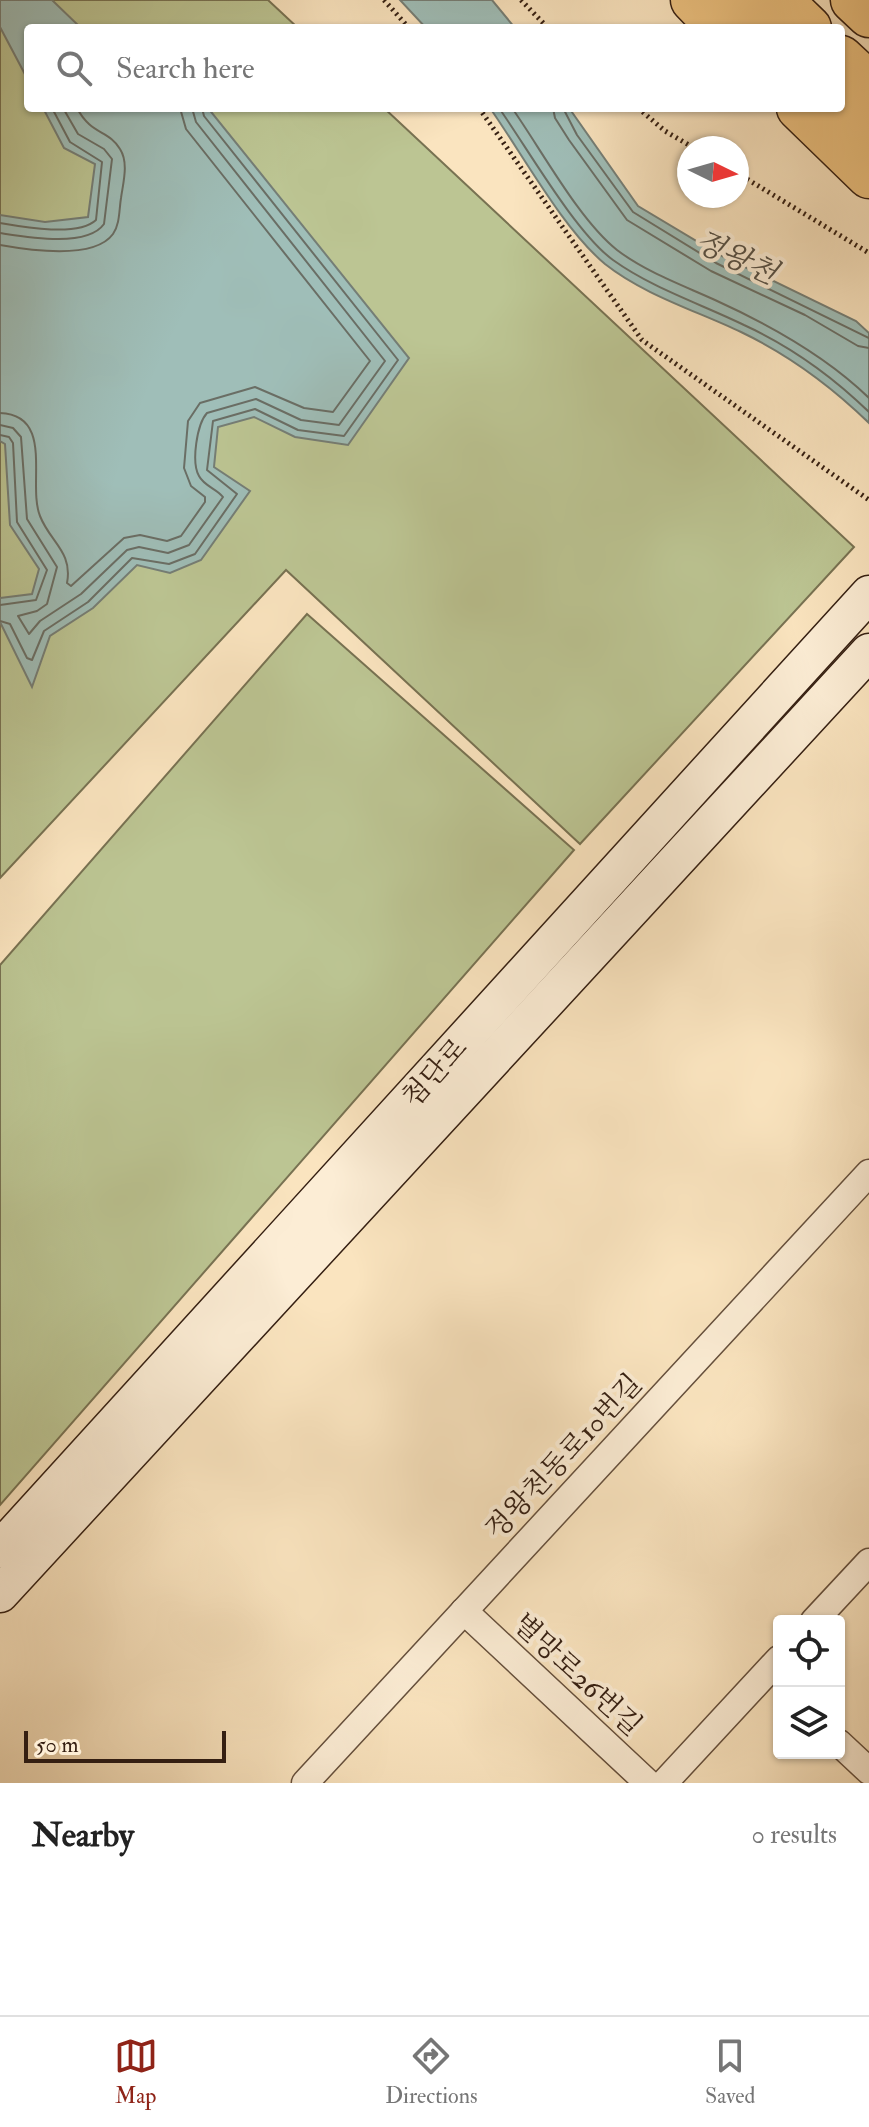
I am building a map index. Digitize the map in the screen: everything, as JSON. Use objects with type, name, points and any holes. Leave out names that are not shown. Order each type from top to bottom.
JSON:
[{"type":"highway","points":[[693,0],[716,24]]},
{"type":"highway","points":[[729,0],[756,24]]},
{"type":"highway","points":[[780,0],[805,24]]},
{"type":"highway","points":[[853,0],[869,15]]},
{"type":"highway","points":[[845,62],[869,84]]},
{"type":"highway","points":[[845,105],[869,127]]},
{"type":"highway","points":[[803,112],[869,176]]},
{"type":"main road","name":"첨단로","points":[[0,1549],[869,594]]},
{"type":"main road","name":"첨단로","points":[[0,1594],[869,652]]},
{"type":"street","name":"정왕천동로10번길","points":[[305,1783],[869,1173]]},
{"type":"street","points":[[820,1615],[869,1562]]},
{"type":"street","name":"별망로26번길","points":[[464,1611],[648,1783]]},
{"type":"street","points":[[664,1783],[773,1674]]},
{"type":"street","points":[[845,1749],[869,1771]]},
{"type":"path","points":[[384,0],[405,24]]},
{"type":"path","points":[[521,0],[544,24]]},
{"type":"path","points":[[482,112],[642,340],[869,500]]},
{"type":"path","points":[[643,112],[677,138]]},
{"type":"path","points":[[749,180],[869,253]]},
{"type":"green space","points":[[0,0],[268,0],[294,24],[24,24],[24,112],[388,112],[854,547],[580,844],[286,570],[0,878]]},
{"type":"green space","points":[[307,614],[574,850],[0,1505],[0,965]]},
{"type":"water","points":[[0,0],[52,0],[77,24],[24,24],[24,72],[0,27]]},
{"type":"water","points":[[400,0],[492,0],[512,24],[422,24]]},
{"type":"water","points":[[45,112],[211,112],[409,358],[348,445],[295,437],[254,417],[218,427],[214,467],[250,491],[201,560],[170,573],[137,565],[93,608],[50,636],[32,687],[0,622],[0,598],[32,594],[39,569],[10,525],[5,444],[0,441],[0,215],[45,222],[88,217],[95,164],[64,148]]},
{"type":"water","points":[[493,112],[572,112],[638,206],[720,255],[856,321],[869,333],[869,423],[825,384],[793,361],[741,332],[654,294],[620,275],[589,249],[559,212]]},
{"type":"water label","name":"정왕천","points":[[736,257]]}]
